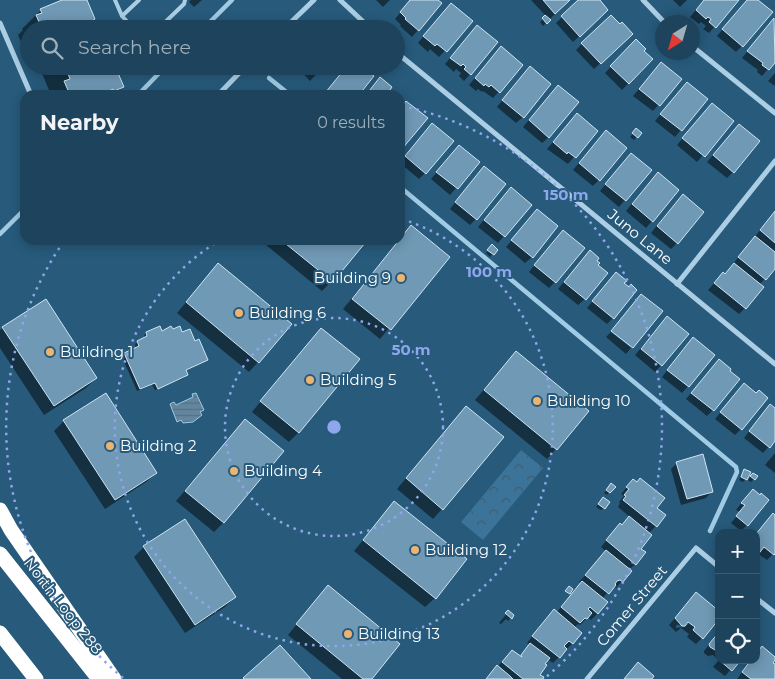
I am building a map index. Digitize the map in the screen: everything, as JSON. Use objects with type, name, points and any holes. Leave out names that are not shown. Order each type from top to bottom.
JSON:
[{"type":"highway","points":[[0,510],[114,679]]},
{"type":"highway","name":"North Loop 288","points":[[0,554],[99,679]]},
{"type":"highway","points":[[0,633],[35,679]]},
{"type":"highway","points":[[0,644],[35,679]]},
{"type":"street","points":[[293,20],[314,0]]},
{"type":"street","points":[[340,0],[361,20]]},
{"type":"street","points":[[643,0],[657,15]]},
{"type":"street","points":[[0,23],[20,69]]},
{"type":"street","points":[[700,52],[775,113]]},
{"type":"street","name":"Juno Lane","points":[[405,59],[775,364]]},
{"type":"street","points":[[22,75],[29,90]]},
{"type":"street","points":[[223,90],[237,75]]},
{"type":"street","points":[[677,284],[775,161]]},
{"type":"street","name":"Comer Street","points":[[588,679],[696,548],[715,564]]},
{"type":"street","points":[[760,601],[775,613]]},
{"type":"lane","points":[[115,0],[126,20]]},
{"type":"lane","points":[[122,16],[138,0]]},
{"type":"lane","points":[[167,20],[184,4],[185,0]]},
{"type":"green space","points":[[521,450],[543,468],[483,540],[461,522]]},
{"type":"shaded area","points":[[196,393],[204,410],[200,412],[202,415],[193,422],[183,423],[181,420],[177,422],[170,404],[174,402],[176,405],[193,397],[192,394]]},
{"type":"building","points":[[62,0],[87,0],[95,19],[38,20],[36,15],[42,13],[40,9]]},
{"type":"building","points":[[410,0],[438,0],[442,3],[419,31],[400,12]]},
{"type":"building","points":[[543,0],[570,0],[555,14]]},
{"type":"building","points":[[578,0],[600,0],[608,10],[580,37],[561,16]]},
{"type":"building","points":[[704,0],[739,0],[716,28],[709,22],[711,19],[708,17],[706,19],[696,10]]},
{"type":"building","points":[[747,0],[758,0],[773,12],[743,47],[722,29]]},
{"type":"building","points":[[451,3],[473,21],[447,52],[437,44],[435,46],[423,36]]},
{"type":"building","points":[[545,15],[551,20],[547,24],[542,18]]},
{"type":"building","points":[[611,15],[620,24],[622,22],[633,34],[601,64],[581,43]]},
{"type":"building","points":[[774,18],[775,63],[769,70],[747,51]]},
{"type":"building","points":[[477,25],[498,42],[471,75],[464,69],[466,67],[463,64],[461,66],[450,58]]},
{"type":"building","points":[[636,39],[646,49],[644,51],[653,59],[629,84],[610,66]]},
{"type":"building","points":[[501,46],[523,65],[500,93],[491,85],[489,87],[485,84],[484,86],[475,78]]},
{"type":"building","points":[[661,62],[682,79],[660,106],[639,89]]},
{"type":"building","points":[[530,66],[551,84],[524,118],[502,100]]},
{"type":"building","points":[[68,75],[119,75],[124,87],[116,90],[68,90],[64,81],[70,79]]},
{"type":"building","points":[[340,75],[374,76],[363,90],[327,90]]},
{"type":"building","points":[[380,77],[392,87],[390,90],[370,90]]},
{"type":"building","points":[[687,82],[708,99],[682,131],[660,114]]},
{"type":"building","points":[[558,85],[579,102],[549,138],[529,120]]},
{"type":"building","points":[[406,101],[428,118],[405,145]]},
{"type":"building","points":[[712,103],[734,121],[705,157],[682,138]]},
{"type":"building","points":[[577,113],[598,131],[576,158],[568,152],[567,154],[553,142]]},
{"type":"building","points":[[432,123],[454,141],[426,174],[405,156]]},
{"type":"building","points":[[739,124],[760,141],[734,173],[713,155]]},
{"type":"building","points":[[636,128],[642,133],[638,138],[632,133]]},
{"type":"building","points":[[606,130],[627,148],[600,181],[579,163]]},
{"type":"building","points":[[459,145],[480,162],[458,189],[436,172]]},
{"type":"building","points":[[631,153],[652,170],[626,201],[605,184]]},
{"type":"building","points":[[484,166],[506,184],[477,220],[455,202]]},
{"type":"building","points":[[658,172],[679,190],[653,222],[632,204]]},
{"type":"building","points":[[511,187],[532,205],[505,237],[484,220]]},
{"type":"building","points":[[683,194],[704,212],[678,244],[657,226]]},
{"type":"building","points":[[537,209],[558,226],[533,258],[511,240]]},
{"type":"building","points":[[775,211],[775,243],[760,230]]},
{"type":"building","name":"Building 9","points":[[411,225],[450,257],[391,330],[352,299],[395,245],[405,245],[405,233]]},
{"type":"building","points":[[563,230],[585,248],[556,283],[534,265]]},
{"type":"building","points":[[755,236],[775,252],[775,269],[766,280],[738,257]]},
{"type":"building","points":[[492,244],[498,250],[494,255],[487,250]]},
{"type":"building","points":[[287,245],[363,245],[333,282]]},
{"type":"building","points":[[590,250],[599,258],[597,261],[600,263],[598,265],[608,273],[586,300],[564,282]]},
{"type":"building","name":"Building 6","points":[[218,263],[292,324],[259,363],[186,302]]},
{"type":"building","points":[[734,263],[764,287],[746,309],[714,283]]},
{"type":"building","points":[[616,272],[627,281],[624,283],[629,287],[631,284],[637,290],[614,319],[592,301]]},
{"type":"building","points":[[641,294],[663,311],[633,348],[611,331]]},
{"type":"building","name":"Building 1","points":[[46,299],[97,378],[54,406],[2,327]]},
{"type":"building","points":[[667,316],[689,334],[662,366],[641,349]]},
{"type":"building","points":[[160,326],[162,331],[171,326],[173,329],[180,326],[182,332],[190,329],[195,341],[199,339],[208,360],[186,370],[188,375],[158,389],[155,383],[140,389],[124,353],[139,346],[137,341],[147,336],[146,332]]},
{"type":"building","name":"Building 5","points":[[321,328],[360,359],[299,433],[260,401]]},
{"type":"building","points":[[693,337],[715,355],[689,387],[667,370]]},
{"type":"building","name":"Building 10","points":[[516,351],[589,411],[557,450],[484,390]]},
{"type":"building","points":[[719,359],[740,379],[714,411],[691,393]]},
{"type":"building","points":[[744,383],[756,393],[759,390],[768,398],[742,430],[720,412]]},
{"type":"building","name":"Building 2","points":[[106,393],[157,473],[115,500],[63,420]]},
{"type":"building","points":[[770,404],[775,408],[775,441],[770,448],[749,431]]},
{"type":"building","points":[[466,406],[504,437],[443,510],[406,478]]},
{"type":"building","name":"Building 4","points":[[245,419],[284,451],[224,523],[185,491]]},
{"type":"building","points":[[703,454],[713,492],[687,499],[676,462]]},
{"type":"building","points":[[744,469],[751,472],[747,480],[741,477]]},
{"type":"building","points":[[753,473],[758,476],[755,480],[750,476]]},
{"type":"building","points":[[640,478],[665,498],[657,508],[666,515],[657,527],[623,500],[626,496],[624,495],[629,489],[626,487],[633,479],[637,482]]},
{"type":"building","points":[[611,483],[616,487],[610,493],[606,490]]},
{"type":"building","points":[[753,489],[769,500],[748,526],[736,516],[745,505],[741,503]]},
{"type":"building","points":[[603,497],[610,502],[605,509],[598,504]]},
{"type":"building","name":"Building 12","points":[[394,501],[467,559],[436,599],[363,540]]},
{"type":"building","points":[[773,513],[775,515],[774,555],[764,547],[760,552],[760,529]]},
{"type":"building","points":[[629,516],[652,535],[641,549],[646,552],[636,565],[606,540],[620,523],[622,525]]},
{"type":"building","points":[[185,519],[236,597],[195,625],[143,546]]},
{"type":"building","points":[[606,550],[632,571],[623,582],[617,581],[609,594],[585,575]]},
{"type":"building","points":[[582,581],[608,602],[598,614],[590,607],[588,609],[592,613],[580,623],[561,607]]},
{"type":"building","name":"Building 13","points":[[328,585],[400,644],[372,679],[363,679],[296,624]]},
{"type":"building","points":[[569,586],[573,589],[570,594],[565,591]]},
{"type":"building","points":[[696,592],[715,608],[715,624],[703,639],[693,630],[695,627],[688,622],[685,626],[682,626],[675,618]]},
{"type":"building","points":[[554,609],[582,633],[573,644],[569,641],[564,646],[567,649],[560,658],[532,636]]},
{"type":"building","points":[[508,610],[514,615],[512,619],[505,613]]},
{"type":"building","points":[[715,637],[715,650],[709,644]]},
{"type":"building","points":[[530,643],[550,658],[540,675],[544,677],[543,679],[523,679],[502,662],[512,650],[522,657],[521,655]]},
{"type":"building","points":[[280,645],[311,679],[243,678]]},
{"type":"building","points":[[762,646],[775,657],[773,663],[775,664],[775,679],[751,679],[742,672],[748,664],[760,664],[760,649]]},
{"type":"building","points":[[638,662],[654,676],[652,679],[624,679]]},
{"type":"building","points":[[724,664],[738,664],[732,671]]},
{"type":"building","points":[[497,665],[510,676],[513,679],[486,679]]},
{"type":"waterway","points":[[212,20],[232,0]]},
{"type":"waterway","points":[[143,90],[157,75]]},
{"type":"waterway","points":[[269,78],[284,90]]},
{"type":"waterway","points":[[405,191],[736,467],[737,472],[710,531]]},
{"type":"waterway","points":[[0,234],[20,214]]},
{"type":"place","name":"Building 9","points":[[401,278]]},
{"type":"place","name":"Building 6","points":[[239,313]]},
{"type":"place","name":"Building 1","points":[[50,352]]},
{"type":"place","name":"Building 5","points":[[310,380]]},
{"type":"place","name":"Building 10","points":[[537,401]]},
{"type":"place","name":"Building 2","points":[[110,446]]},
{"type":"place","name":"Building 4","points":[[234,471]]},
{"type":"place","name":"Building 12","points":[[415,550]]},
{"type":"place","name":"Building 13","points":[[348,634]]}]
